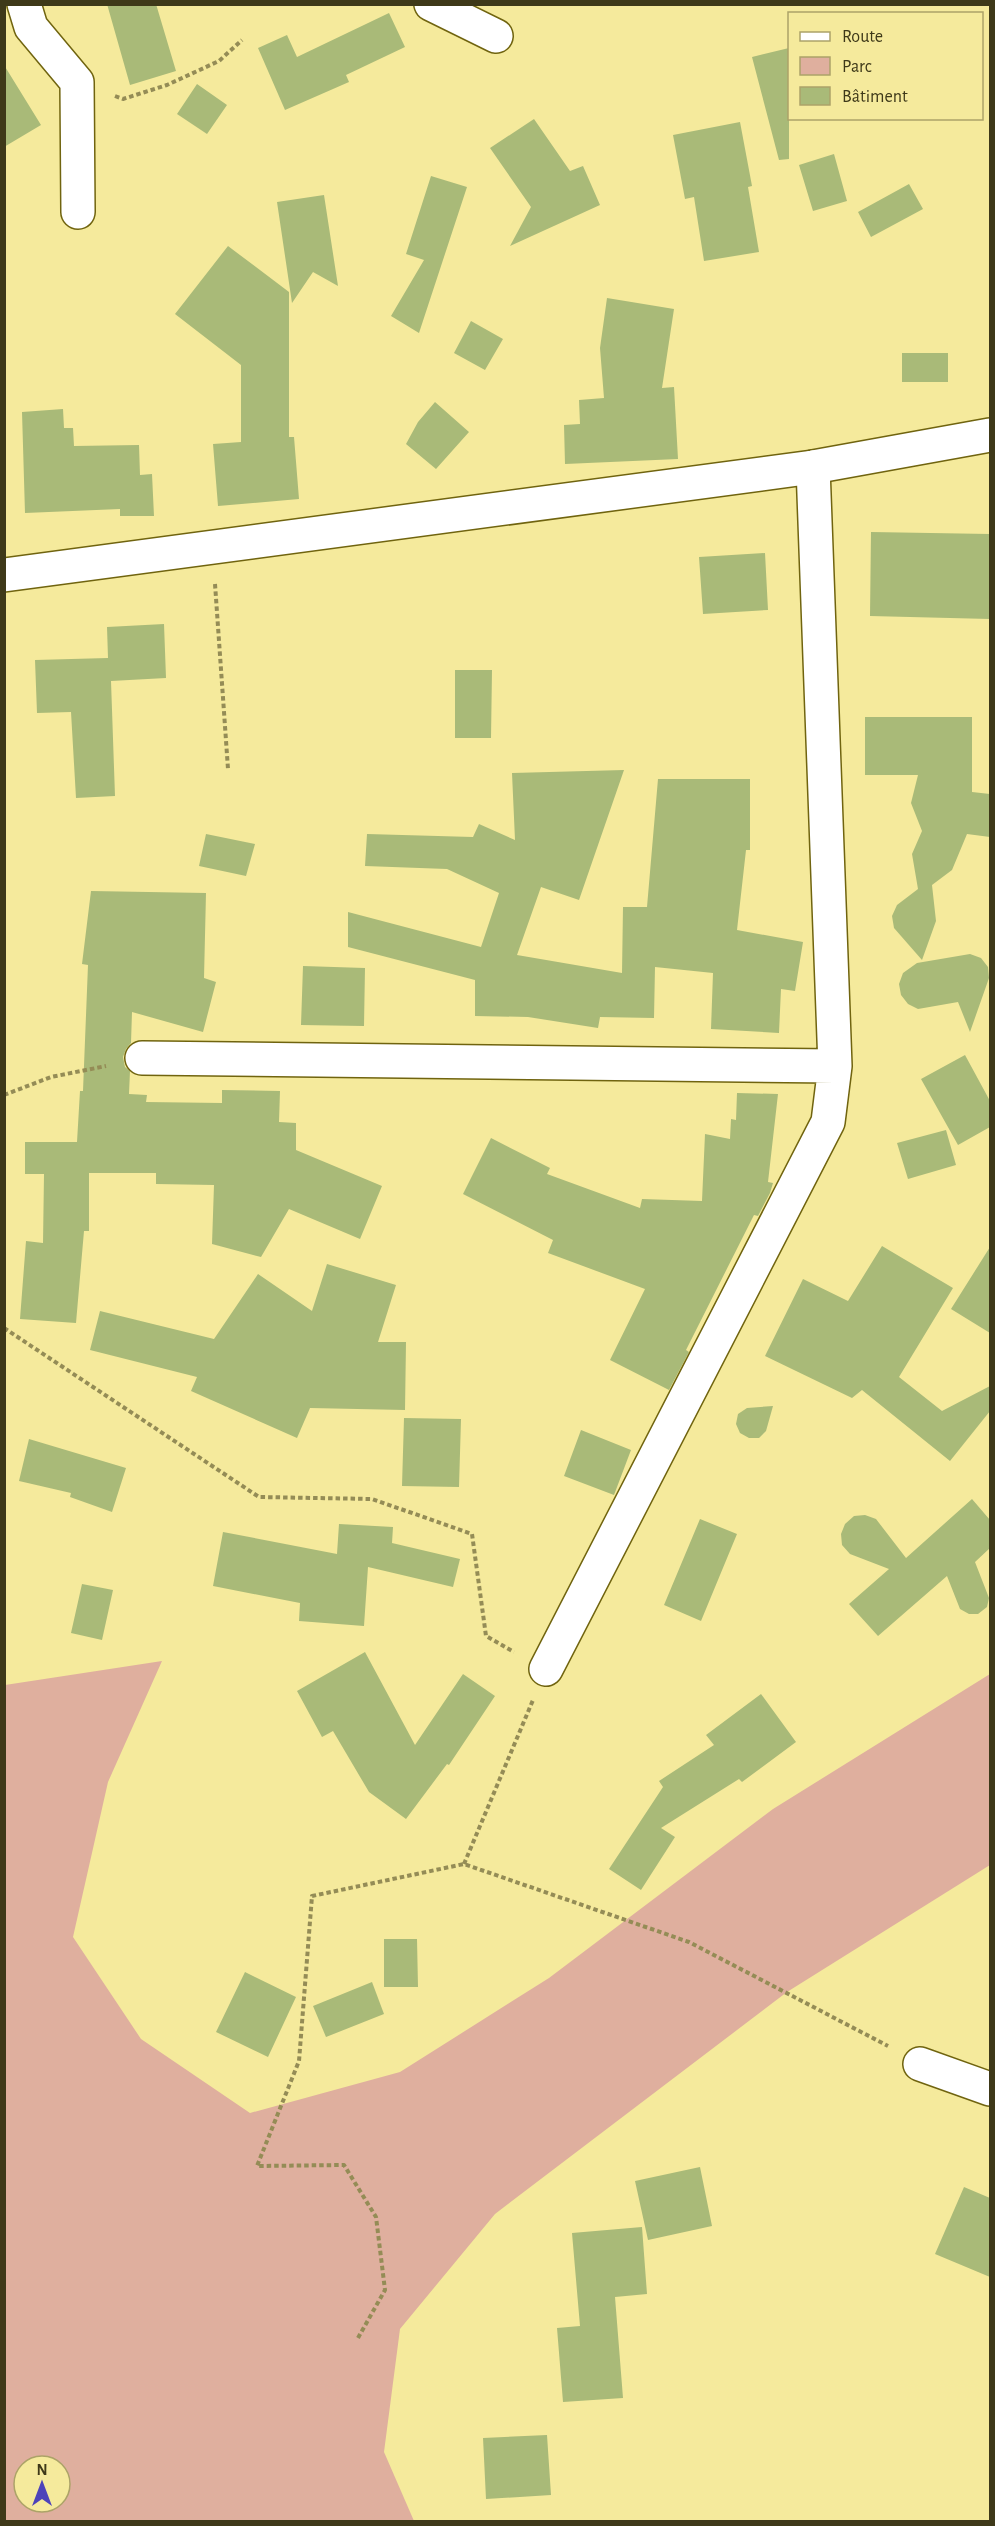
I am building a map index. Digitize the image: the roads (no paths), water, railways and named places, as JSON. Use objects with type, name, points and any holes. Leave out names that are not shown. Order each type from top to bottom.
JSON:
[{"type":"street","points":[[24,4],[32,27],[77,82],[78,212]]},
{"type":"street","points":[[431,4],[496,36]]},
{"type":"street","points":[[4,575],[813,467],[990,435]]},
{"type":"street","points":[[546,1669],[828,1122],[835,1066],[813,467]]},
{"type":"street","points":[[142,1058],[835,1066]]},
{"type":"street","points":[[920,2064],[990,2089]]}]
